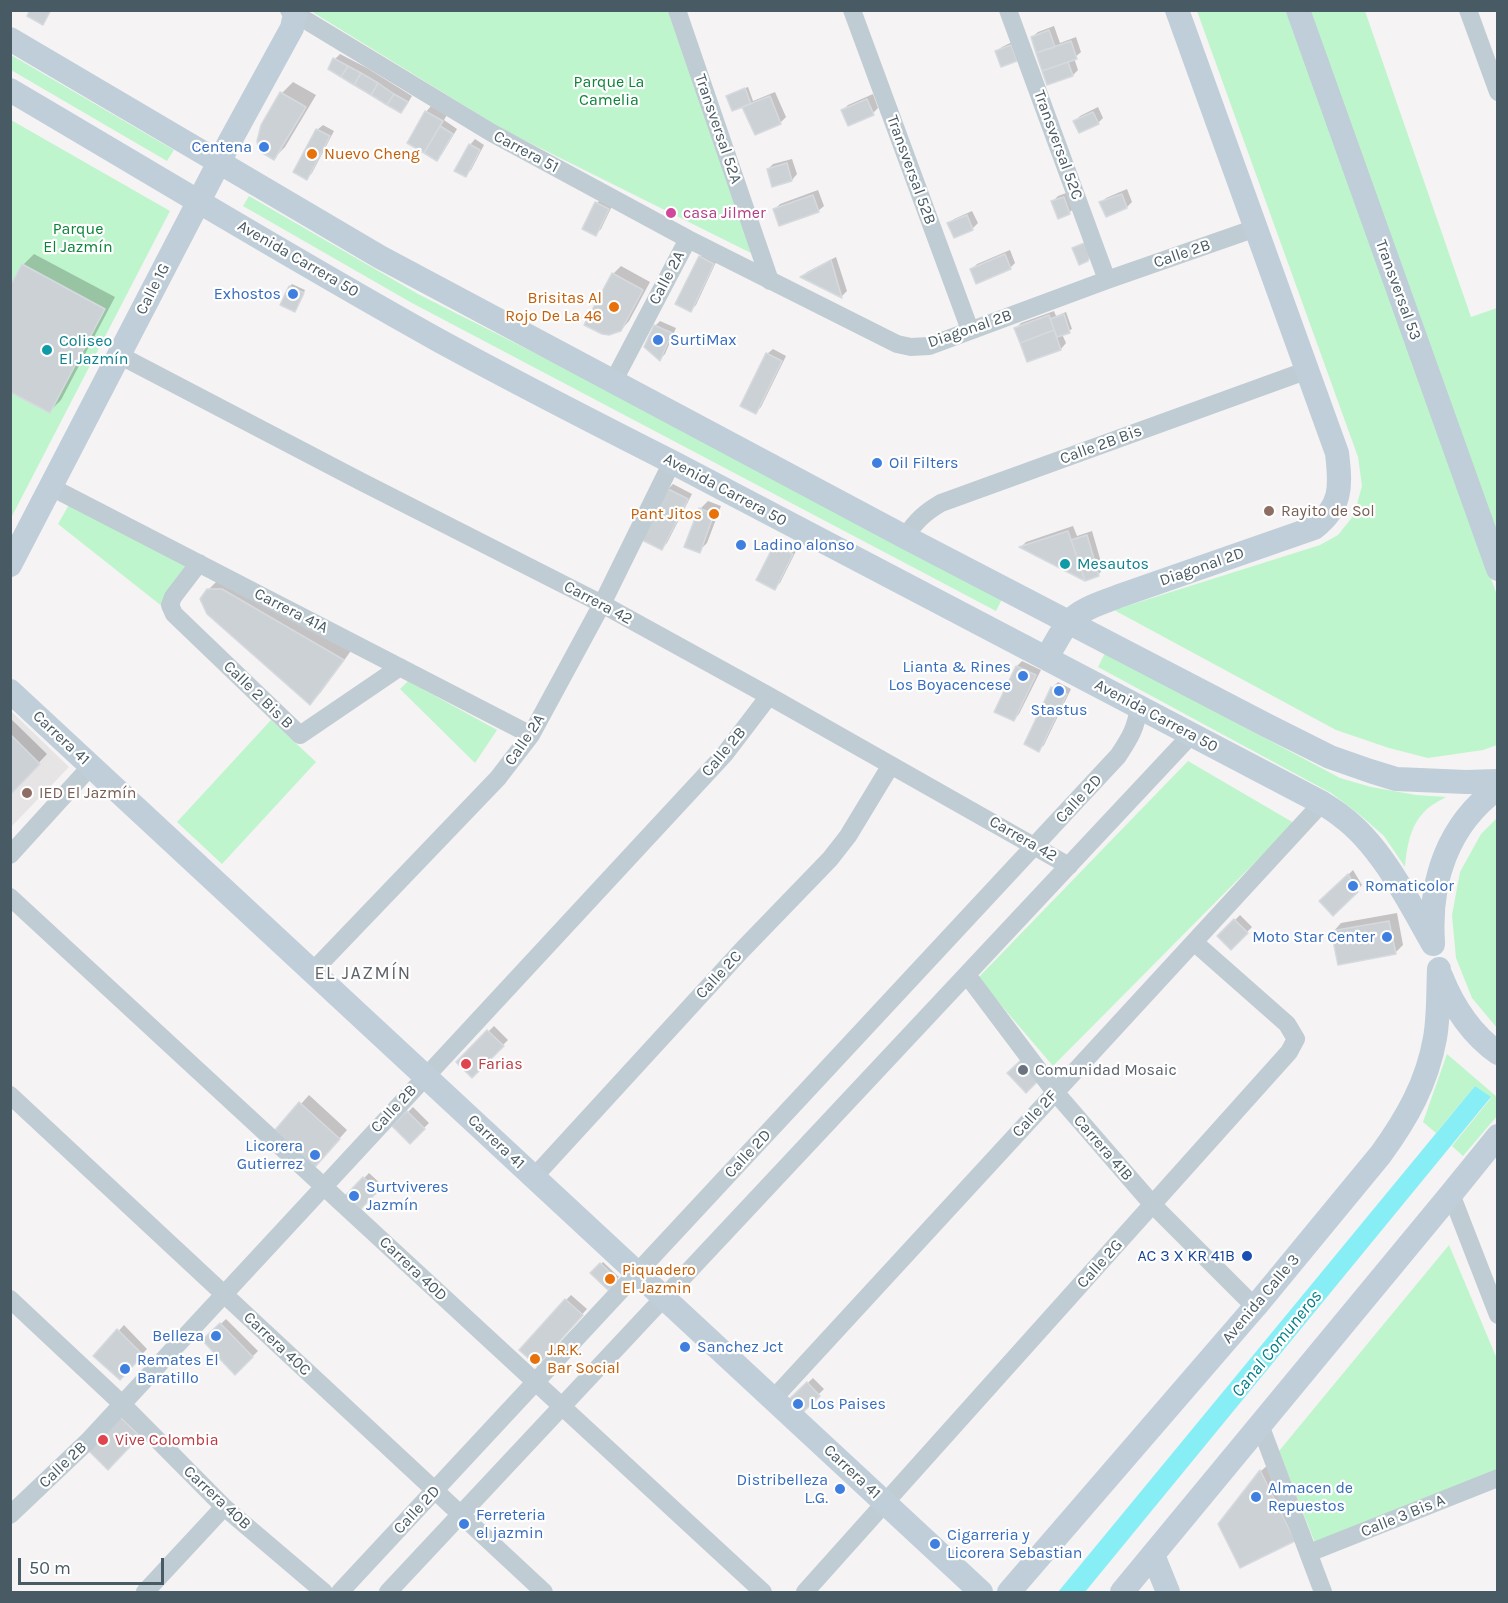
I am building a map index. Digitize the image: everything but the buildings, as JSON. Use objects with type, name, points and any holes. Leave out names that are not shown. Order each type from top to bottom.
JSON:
[{"type":"main road","points":[[1177,10],[1308,370]]},
{"type":"main road","name":"Transversal 53","points":[[1298,10],[1497,569]]},
{"type":"main road","name":"Calle 1G","points":[[10,564],[219,162],[292,28],[293,12]]},
{"type":"main road","points":[[10,39],[380,257],[905,537],[1330,757],[1396,778],[1466,782],[1497,781]]},
{"type":"main road","name":"Avenida Carrera 50","points":[[10,90],[437,339],[1322,803],[1343,817],[1382,860],[1433,944]]},
{"type":"main road","name":"Diagonal 2D","points":[[1069,622],[1093,606],[1314,528],[1333,510],[1339,491],[1340,471],[1337,453],[1308,370]]},
{"type":"main road","points":[[1046,658],[1069,622]]},
{"type":"main road","name":"Carrera 41","points":[[10,691],[981,1593]]},
{"type":"main road","points":[[1497,788],[1460,827],[1449,847],[1439,870],[1431,919],[1433,944],[1447,992],[1459,1013],[1474,1032],[1497,1053]]},
{"type":"main road","name":"Avenida Calle 3","points":[[1009,1593],[1255,1307],[1381,1154],[1408,1114],[1421,1089],[1435,1038],[1439,969]]},
{"type":"main road","points":[[1122,1593],[1497,1136]]},
{"type":"main road","points":[[1153,1555],[1168,1593]]},
{"type":"street","name":"Transversal 52A","points":[[678,10],[770,281]]},
{"type":"street","name":"Transversal 52B","points":[[852,10],[970,330]]},
{"type":"street","name":"Transversal 52C","points":[[1008,10],[1107,280]]},
{"type":"street","points":[[1468,10],[1497,92]]},
{"type":"street","name":"Carrera 51","points":[[293,12],[492,133],[770,281]]},
{"type":"street","name":"Calle 2B","points":[[1107,280],[1256,228]]},
{"type":"street","name":"Calle 2A","points":[[613,382],[688,239]]},
{"type":"street","name":"Diagonal 2B","points":[[770,281],[897,344],[929,346],[1107,280]]},
{"type":"street","name":"Carrera 42","points":[[119,355],[602,604],[1069,866]]},
{"type":"street","name":"Calle 2B Bis","points":[[905,537],[914,523],[941,503],[1308,370]]},
{"type":"street","name":"Calle 2A","points":[[312,972],[498,778],[531,735],[602,604],[672,462]]},
{"type":"street","name":"Carrera 41A","points":[[51,487],[531,735]]},
{"type":"street","name":"Calle 2 Bis B","points":[[199,564],[173,597],[170,605],[174,614],[300,735],[400,668]]},
{"type":"street","name":"Calle 2B","points":[[13,1506],[88,1441],[724,754],[769,696]]},
{"type":"street","name":"Calle 2D","points":[[340,1593],[1118,756],[1132,735],[1139,706]]},
{"type":"street","points":[[388,1593],[1192,734]]},
{"type":"street","name":"Calle 2C","points":[[534,1177],[743,949],[830,860],[848,837],[891,765]]},
{"type":"street","points":[[10,855],[91,766]]},
{"type":"street","name":"Calle 2F","points":[[773,1399],[1322,803]]},
{"type":"street","name":"Carrera 40D","points":[[10,897],[763,1593]]},
{"type":"street","name":"Calle 2G","points":[[806,1593],[1289,1052],[1296,1039],[1287,1024],[1194,942]]},
{"type":"street","name":"Carrera 41B","points":[[967,975],[1055,1092],[1153,1205],[1255,1307]]},
{"type":"street","name":"Carrera 40C","points":[[10,1095],[544,1593]]},
{"type":"street","points":[[1451,1194],[1497,1315]]},
{"type":"street","name":"Carrera 40B","points":[[10,1299],[122,1404],[225,1507],[324,1593]]},
{"type":"street","points":[[1260,1425],[1323,1593]]},
{"type":"street","name":"Calle 3 Bis A","points":[[1309,1553],[1497,1479]]},
{"type":"street","points":[[146,1593],[225,1507]]},
{"type":"shaded area","name":"IED El Jazmín","points":[[10,710],[69,767],[11,827],[10,827]]},
{"type":"green space","name":"Parque La Camelia","points":[[313,11],[668,11],[753,254],[504,130]]},
{"type":"green space","points":[[1197,11],[1289,11],[1497,595],[1497,745],[1483,750],[1428,758],[1336,730],[1114,610],[1320,545],[1338,535],[1354,515],[1362,486],[1358,457]]},
{"type":"green space","points":[[1309,11],[1365,11],[1471,317],[1497,308],[1497,540]]},
{"type":"green space","points":[[11,55],[174,150],[167,161],[11,70]]},
{"type":"green space","name":"Parque El Jazmín","points":[[10,120],[170,211],[11,518]]},
{"type":"green space","points":[[249,196],[418,294],[608,390],[1002,599],[996,611],[412,303],[243,206]]},
{"type":"green space","points":[[70,503],[189,564],[163,607],[58,524]]},
{"type":"green space","points":[[1105,653],[1340,778],[1371,787],[1416,795],[1446,797],[1428,808],[1416,822],[1408,844],[1405,867],[1384,836],[1331,793],[1098,667]]},
{"type":"green space","points":[[408,681],[497,730],[475,763],[400,689]]},
{"type":"green space","points":[[271,720],[316,762],[222,864],[177,822]]},
{"type":"green space","points":[[1188,761],[1294,823],[1053,1066],[978,978]]},
{"type":"green space","points":[[1497,818],[1497,1028],[1472,998],[1456,958],[1452,915],[1460,872],[1481,834]]},
{"type":"green space","points":[[1447,1054],[1497,1097],[1497,1116],[1463,1156],[1452,1146],[1491,1098],[1475,1086],[1436,1133],[1423,1122]]},
{"type":"green space","points":[[1449,1245],[1497,1359],[1497,1473],[1315,1543],[1279,1451]]},
{"type":"water","name":"Canal Comuneros","points":[[1475,1086],[1491,1097],[1085,1592],[1058,1592]]},
{"type":"place","name":"Centena","points":[[264,147]]},
{"type":"place","name":"Nuevo Cheng","points":[[312,154]]},
{"type":"place","name":"casa Jilmer","points":[[671,213]]},
{"type":"place","name":"Exhostos","points":[[293,294]]},
{"type":"place","name":"Brisitas Al Rojo De La 46","points":[[614,307]]},
{"type":"place","name":"SurtiMax","points":[[658,340]]},
{"type":"place","name":"Coliseo El Jazmín","points":[[47,350]]},
{"type":"place","name":"Oil Filters","points":[[877,463]]},
{"type":"place","name":"Rayito de Sol","points":[[1269,511]]},
{"type":"place","name":"Pant Jitos","points":[[714,514]]},
{"type":"place","name":"Ladino alonso","points":[[741,545]]},
{"type":"place","name":"Mesautos","points":[[1065,564]]},
{"type":"place","name":"Lianta & Rines Los Boyacencese","points":[[1023,676]]},
{"type":"place","name":"Stastus","points":[[1059,691]]},
{"type":"place","name":"IED El Jazmín","points":[[27,793]]},
{"type":"place","name":"Romaticolor","points":[[1353,886]]},
{"type":"place","name":"Moto Star Center","points":[[1387,937]]},
{"type":"place","name":"Farias","points":[[466,1064]]},
{"type":"place","name":"Comunidad Mosaic","points":[[1023,1070]]},
{"type":"place","name":"Licorera Gutierrez","points":[[315,1155]]},
{"type":"place","name":"Surtviveres Jazmín","points":[[354,1196]]},
{"type":"place","name":"AC 3 X KR 41B","points":[[1247,1256]]},
{"type":"place","name":"Piquadero El Jazmin","points":[[610,1279]]},
{"type":"place","name":"Belleza","points":[[216,1336]]},
{"type":"place","name":"Sanchez Jct","points":[[685,1347]]},
{"type":"place","name":"J.R.K. Bar Social","points":[[535,1359]]},
{"type":"place","name":"Remates El Baratillo","points":[[125,1369]]},
{"type":"place","name":"Los Paises","points":[[798,1404]]},
{"type":"place","name":"Vive Colombia","points":[[103,1440]]},
{"type":"place","name":"Distribelleza L.G.","points":[[840,1489]]},
{"type":"place","name":"Almacen de Repuestos","points":[[1256,1497]]},
{"type":"place","name":"Ferreteria el jazmin","points":[[464,1524]]},
{"type":"place","name":"Cigarreria y Licorera Sebastian","points":[[935,1544]]},
{"type":"district","name":"EL JAZMÍN","points":[[363,974]]}]
